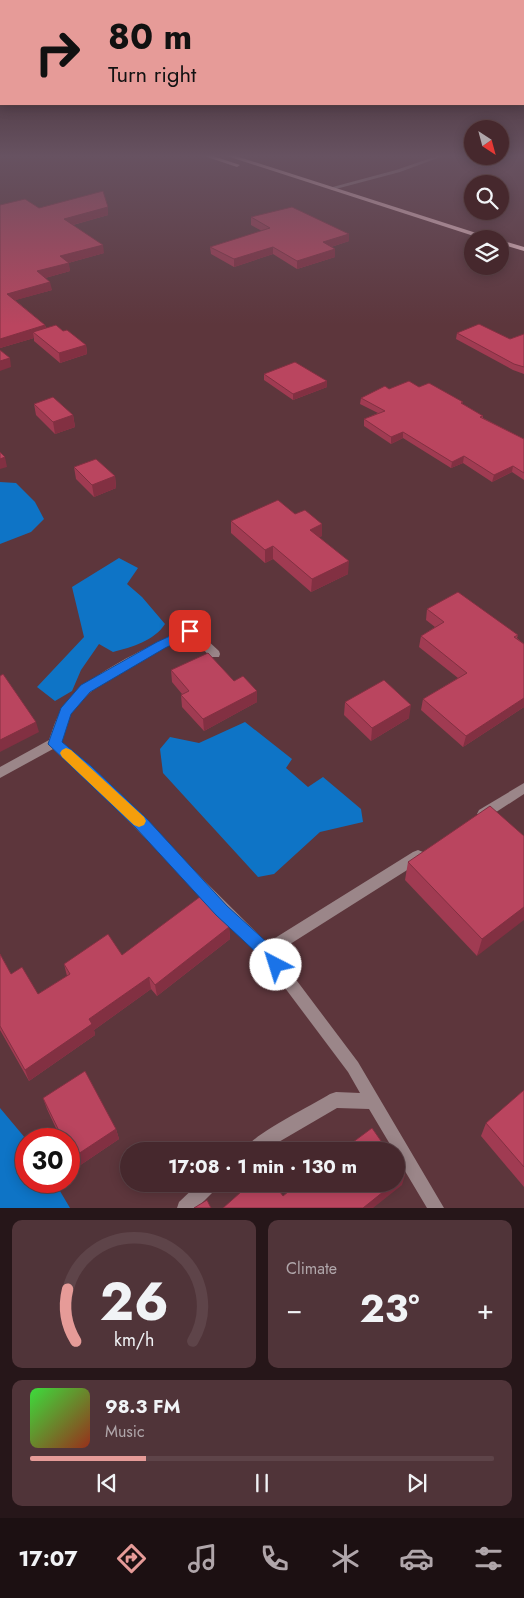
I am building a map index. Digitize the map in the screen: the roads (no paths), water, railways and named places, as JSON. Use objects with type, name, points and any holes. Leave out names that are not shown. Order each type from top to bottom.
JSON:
[{"type":"main road","points":[[408,212],[464,230]]},
{"type":"main road","points":[[509,245],[524,250]]},
{"type":"street","points":[[0,773],[54,744],[66,712],[86,688],[161,645],[190,631],[216,654]]},
{"type":"street","points":[[54,744],[86,770],[142,824],[222,910],[266,951],[353,1067],[436,1208]]},
{"type":"street","points":[[474,820],[524,788]]},
{"type":"street","points":[[266,951],[433,847]]},
{"type":"street","points":[[264,1142],[336,1100],[373,1101]]},
{"type":"street","points":[[185,1208],[201,1192]]},
{"type":"water","points":[[0,482],[16,483],[35,502],[44,519],[31,532],[0,544]]},
{"type":"water","points":[[119,558],[138,568],[127,584],[142,597],[165,624],[149,639],[128,648],[113,652],[99,644],[81,670],[72,691],[55,701],[37,687],[84,637],[72,587]]},
{"type":"water","points":[[245,722],[292,759],[286,768],[308,787],[323,777],[361,809],[363,822],[320,832],[274,874],[258,877],[163,773],[160,749],[170,737],[199,743]]},
{"type":"water","points":[[0,1108],[17,1128],[15,1128],[15,1193],[61,1193],[70,1208],[0,1208]]}]
